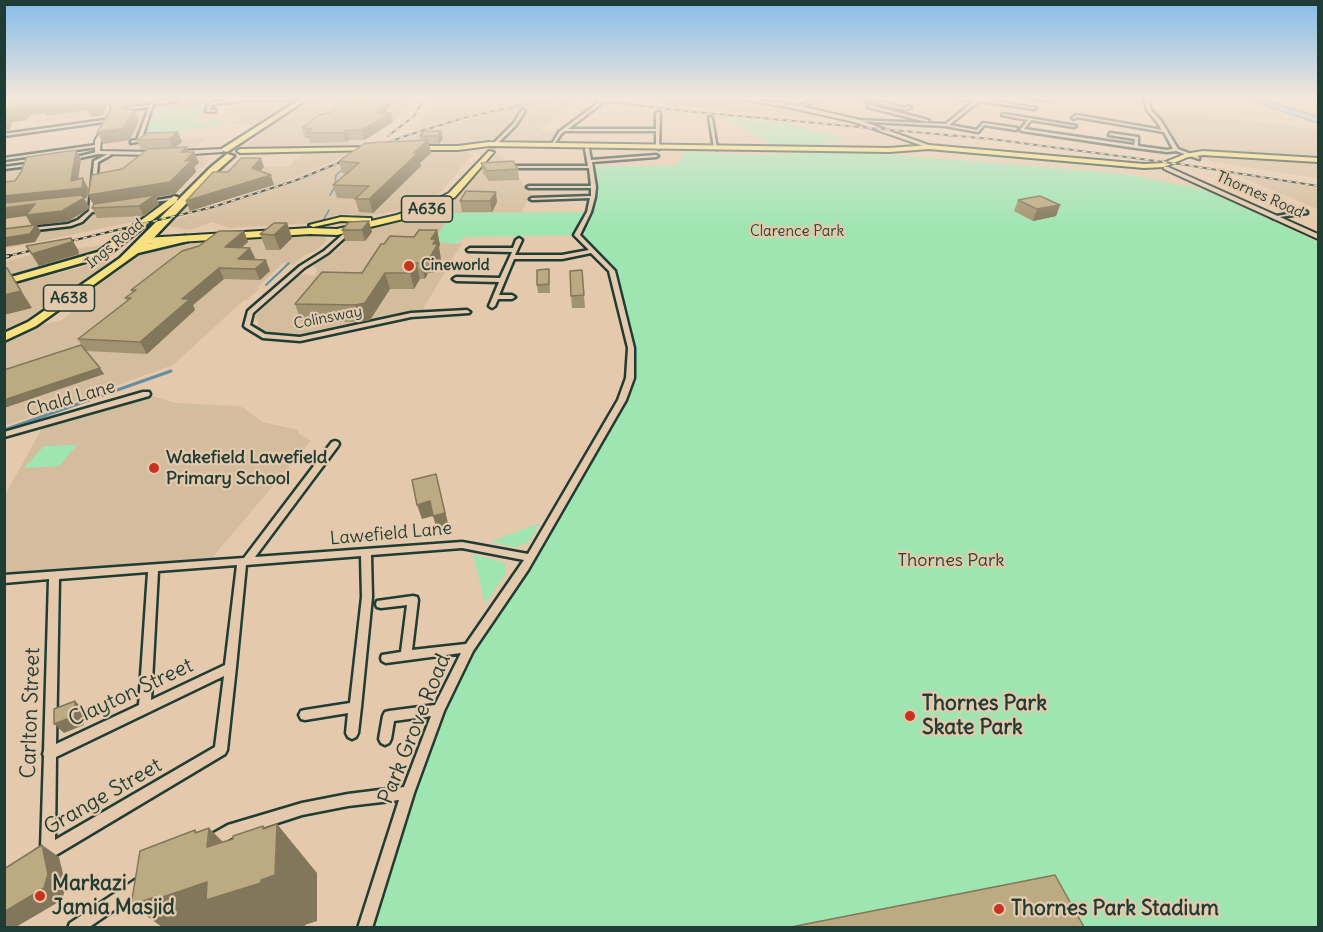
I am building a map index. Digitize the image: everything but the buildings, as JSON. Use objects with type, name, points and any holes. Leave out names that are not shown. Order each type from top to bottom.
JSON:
[{"type":"highway","name":"Ings Road","points":[[4,338],[32,324],[127,257],[176,198],[243,141]]},
{"type":"highway","name":"Ings Road","points":[[142,237],[158,228],[227,153],[243,141]]},
{"type":"highway","points":[[158,228],[166,233],[184,237]]},
{"type":"highway","name":"A638","points":[[4,282],[77,263],[142,237]]},
{"type":"highway","points":[[127,257],[153,245],[184,237]]},
{"type":"highway","name":"A638","points":[[77,263],[127,257]]},
{"type":"main road","points":[[496,148],[552,146],[654,155],[716,148],[918,149],[1120,170],[1161,168],[1198,158],[1235,156]]},
{"type":"main road","points":[[401,148],[478,150],[520,147],[918,149]]},
{"type":"main road","points":[[227,153],[383,148]]},
{"type":"main road","name":"A636","points":[[352,226],[417,213],[441,202],[459,189],[496,148]]},
{"type":"main road","name":"A636","points":[[352,226],[398,214],[438,199],[456,184],[478,150]]},
{"type":"main road","points":[[937,151],[1161,168],[1187,155],[1225,153],[1318,161]]},
{"type":"main road","points":[[1187,155],[1318,161]]},
{"type":"main road","points":[[142,237],[184,237],[352,226]]},
{"type":"street","points":[[91,211],[97,150],[101,141]]},
{"type":"street","points":[[496,148],[501,141]]},
{"type":"street","points":[[552,146],[554,141]]},
{"type":"street","points":[[512,167],[590,164],[620,157],[638,158],[654,155],[656,141]]},
{"type":"street","points":[[715,141],[716,148]]},
{"type":"street","points":[[901,141],[918,149],[937,151]]},
{"type":"street","points":[[1099,141],[1167,151],[1176,150],[1198,158]]},
{"type":"street","points":[[1136,147],[1137,141]]},
{"type":"street","points":[[1171,141],[1176,150]]},
{"type":"street","points":[[4,159],[74,149],[97,150],[109,155],[164,154]]},
{"type":"street","points":[[530,558],[622,400],[632,368],[632,348],[612,271],[577,235],[589,212],[593,197],[594,187],[587,149]]},
{"type":"street","points":[[63,160],[89,156],[97,150]]},
{"type":"street","points":[[1166,157],[1167,151]]},
{"type":"street","points":[[173,153],[227,153]]},
{"type":"street","points":[[4,168],[40,163]]},
{"type":"street","name":"Thornes Road","points":[[1161,168],[1189,178],[1318,237]]},
{"type":"street","points":[[529,187],[594,187]]},
{"type":"street","points":[[532,199],[593,197]]},
{"type":"street","points":[[139,204],[176,198]]},
{"type":"street","points":[[80,202],[91,201]]},
{"type":"street","points":[[24,230],[69,225],[80,221],[91,211],[110,208]]},
{"type":"street","points":[[1274,217],[1305,212]]},
{"type":"street","name":"Colinsway","points":[[352,226],[334,244],[250,312],[247,326],[263,336],[300,339],[411,315],[467,312]]},
{"type":"street","points":[[327,229],[334,244]]},
{"type":"street","points":[[492,306],[519,240]]},
{"type":"street","points":[[470,250],[562,257],[592,251]]},
{"type":"street","points":[[456,279],[503,280]]},
{"type":"street","points":[[496,297],[512,297]]},
{"type":"street","name":"Chald Lane","points":[[4,435],[146,394]]},
{"type":"street","points":[[221,750],[244,562],[335,444]]},
{"type":"street","name":"Lawefield Lane","points":[[4,579],[462,545],[530,558]]},
{"type":"street","points":[[352,733],[368,597],[366,552]]},
{"type":"street","name":"Park Grove Road","points":[[364,927],[408,793],[439,710],[469,648],[530,558]]},
{"type":"street","points":[[145,707],[153,569]]},
{"type":"street","name":"Carlton Street","points":[[48,852],[54,576]]},
{"type":"street","points":[[381,604],[413,600],[406,656]]},
{"type":"street","points":[[386,658],[469,648]]},
{"type":"street","name":"Clayton Street","points":[[49,754],[231,668]]},
{"type":"street","points":[[305,715],[355,707]]},
{"type":"street","points":[[385,739],[389,716],[439,710]]},
{"type":"street","name":"Grange Street","points":[[30,862],[221,750]]},
{"type":"street","points":[[197,850],[228,832],[274,824],[302,809],[348,800],[408,793]]},
{"type":"street","points":[[75,927],[123,893],[159,872]]},
{"type":"shaded area","points":[[105,141],[202,141],[189,152],[109,152]]},
{"type":"shaded area","points":[[252,141],[362,141],[342,148],[251,150],[247,146]]},
{"type":"shaded area","points":[[396,141],[553,141],[552,143],[378,147]]},
{"type":"shaded area","points":[[1172,141],[1318,141],[1318,160],[1225,153],[1187,155],[1179,152]]},
{"type":"shaded area","points":[[371,150],[463,150],[472,155],[440,193],[404,209],[359,217],[352,214],[336,215],[311,223],[230,228],[212,222],[190,230],[168,226],[171,221],[266,192]]},
{"type":"shaded area","points":[[357,151],[282,183],[180,214],[221,168],[289,166],[304,152]]},
{"type":"shaded area","points":[[185,154],[205,157],[208,161],[146,219],[5,249],[4,169],[99,156]]},
{"type":"shaded area","points":[[501,154],[533,197],[528,198],[521,214],[453,213],[456,244],[462,243],[422,311],[305,336],[271,335],[256,326],[259,324],[255,316],[261,307],[297,276],[306,274],[314,276],[317,270],[313,266],[341,247],[347,237],[366,228],[416,217],[448,203],[441,202],[486,156]]},
{"type":"shaded area","points":[[1242,156],[1318,162],[1318,178],[1212,162],[1205,157]]},
{"type":"shaded area","points":[[1230,173],[1318,188],[1318,209],[1291,198]]},
{"type":"shaded area","points":[[309,233],[325,236],[326,241],[316,251],[305,255],[293,265],[283,263],[257,288],[260,288],[173,365],[5,426],[5,343],[41,325],[61,320],[72,313],[63,310],[64,307],[119,270],[141,252],[171,243]]},
{"type":"shaded area","points":[[112,244],[70,261],[5,280],[5,262],[34,254]]},
{"type":"shaded area","points":[[100,262],[109,263],[83,283],[5,334],[5,287]]},
{"type":"shaded area","name":"Wakefield Lawefield Primary School","points":[[146,394],[176,403],[237,406],[244,408],[262,422],[298,430],[299,434],[311,441],[206,565],[5,579],[5,495],[46,421]]},
{"type":"green space","points":[[767,141],[826,141],[841,147],[777,147]]},
{"type":"green space","name":"Thornes Park","points":[[685,151],[747,155],[861,152],[1126,174],[1206,190],[1318,242],[1318,927],[365,928],[408,793],[469,648],[525,567],[622,400],[631,348],[612,271],[577,235],[465,237],[456,244],[433,241],[453,213],[589,212],[593,197],[591,166],[677,166]]},
{"type":"green space","points":[[946,151],[1016,155],[1151,169],[1125,169],[947,153]]},
{"type":"green space","points":[[77,445],[59,466],[24,468],[44,446]]},
{"type":"green space","points":[[540,523],[529,542],[515,547],[490,542]]},
{"type":"green space","points":[[473,554],[505,563],[506,573],[485,604]]},
{"type":"waterway","points":[[330,195],[335,187],[336,175],[343,169]]},
{"type":"waterway","points":[[324,219],[329,210]]},
{"type":"waterway","points":[[266,285],[289,263]]},
{"type":"waterway","points":[[4,430],[171,371]]},
{"type":"railway","points":[[9,256],[4,257],[213,207],[294,181],[391,141]]},
{"type":"railway","points":[[1010,141],[1186,165],[1318,186]]},
{"type":"place","name":"Cineworld","points":[[409,266]]},
{"type":"place","name":"Wakefield Lawefield Primary School","points":[[154,468]]},
{"type":"place","name":"Thornes Park Skate Park","points":[[910,716]]},
{"type":"place","name":"Markazi Jamia Masjid","points":[[40,896]]},
{"type":"place","name":"Thornes Park Stadium","points":[[999,909]]},
{"type":"park label","name":"Clarence Park","points":[[797,232]]}]
